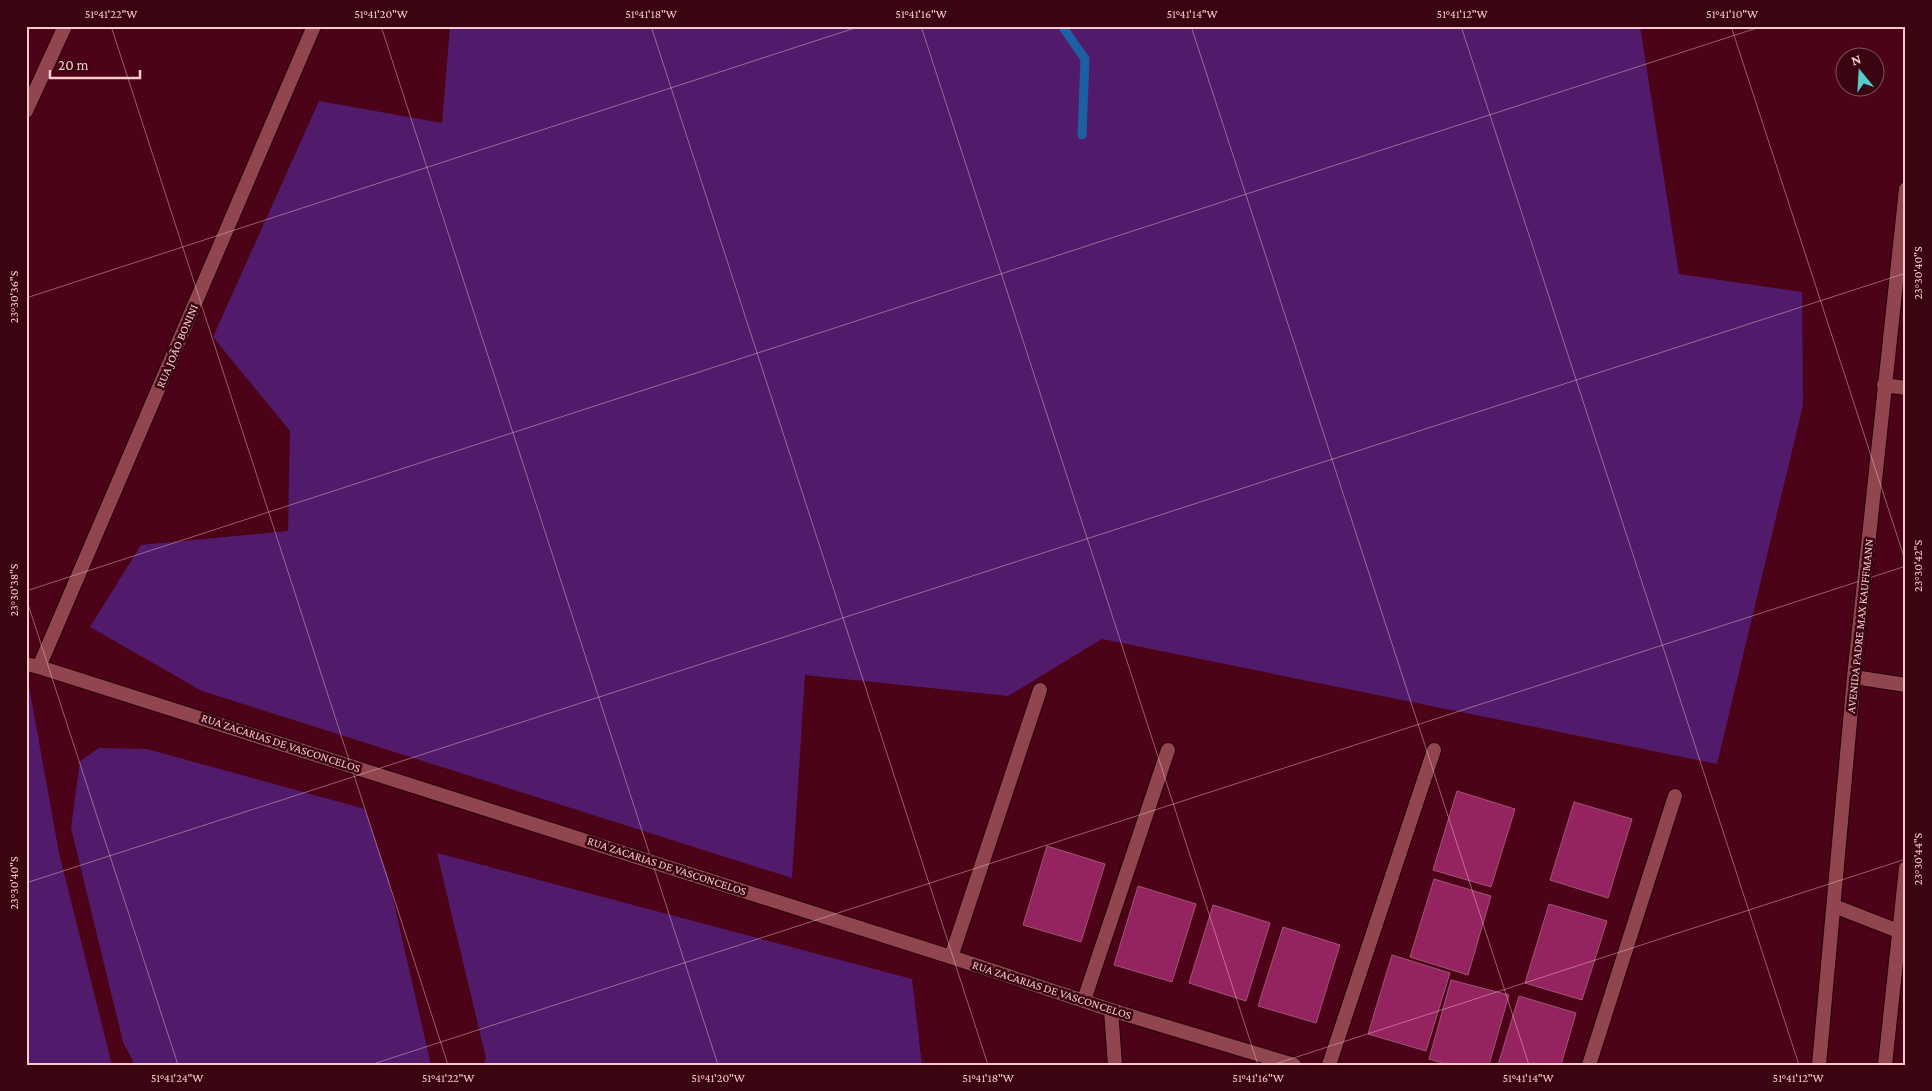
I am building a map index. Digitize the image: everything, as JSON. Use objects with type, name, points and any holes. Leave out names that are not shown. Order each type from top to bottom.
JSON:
[{"type":"street","points":[[26,111],[66,26]]},
{"type":"street","name":"RUA JOÃO BONINI","points":[[33,666],[314,26]]},
{"type":"street","name":"AVENIDA PADRE MAX KAUFFMANN","points":[[1820,1065],[1854,677],[1906,189]]},
{"type":"street","points":[[1884,385],[1906,388]]},
{"type":"street","name":"RUA ZACARIAS DE VASCONCELOS","points":[[33,666],[951,957],[1112,1010],[1294,1065]]},
{"type":"street","points":[[1854,677],[1906,685]]},
{"type":"street","points":[[951,957],[1040,690]]},
{"type":"street","points":[[1084,1000],[1168,750]]},
{"type":"street","points":[[1329,1065],[1434,750]]},
{"type":"street","points":[[1589,1065],[1675,796]]},
{"type":"street","points":[[1885,1065],[1902,933],[1906,868]]},
{"type":"street","points":[[1834,906],[1902,933]]},
{"type":"street","points":[[1112,1010],[1115,1065]]},
{"type":"shaded area","points":[[450,26],[1640,26],[1679,274],[1802,292],[1803,405],[1717,764],[1102,639],[1008,696],[805,675],[792,878],[202,691],[90,627],[141,545],[288,531],[290,431],[213,337],[319,101],[442,123]]},
{"type":"shaded area","points":[[26,681],[28,681],[59,853],[112,1065],[26,1065]]},
{"type":"shaded area","points":[[99,748],[147,749],[365,809],[388,877],[431,1065],[135,1065],[123,1042],[71,828],[80,761]]},
{"type":"shaded area","points":[[437,853],[912,979],[922,1065],[484,1065],[486,1058]]},
{"type":"building","points":[[1457,791],[1515,809],[1491,887],[1433,870]]},
{"type":"building","points":[[1574,802],[1632,819],[1608,898],[1550,880]]},
{"type":"building","points":[[1047,846],[1105,864],[1081,942],[1023,925]]},
{"type":"building","points":[[1434,879],[1491,896],[1468,975],[1410,957]]},
{"type":"building","points":[[1138,886],[1196,904],[1172,982],[1114,965]]},
{"type":"building","points":[[1549,904],[1607,921],[1582,1000],[1525,983]]},
{"type":"building","points":[[1213,905],[1270,923],[1246,1001],[1189,983]]},
{"type":"building","points":[[1283,927],[1340,945],[1316,1023],[1258,1006]]},
{"type":"building","points":[[1392,955],[1450,973],[1426,1051],[1368,1034]]},
{"type":"building","points":[[1451,980],[1509,995],[1489,1065],[1449,1065],[1429,1059]]},
{"type":"building","points":[[1519,996],[1576,1013],[1561,1065],[1498,1065]]},
{"type":"waterway","points":[[1062,26],[1085,59],[1082,135]]}]
